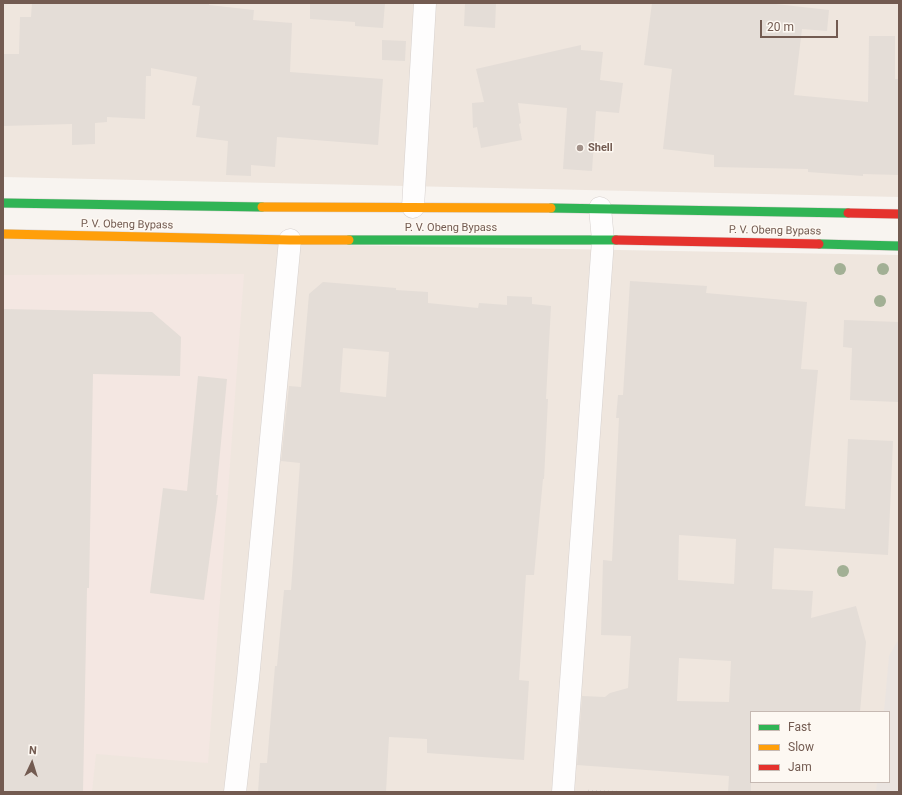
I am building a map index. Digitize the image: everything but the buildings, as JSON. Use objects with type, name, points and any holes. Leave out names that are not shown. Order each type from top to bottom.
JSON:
[{"type":"highway","name":"P. V. Obeng Bypass","points":[[3,203],[293,208],[600,208],[899,214]]},
{"type":"highway","name":"P. V. Obeng Bypass","points":[[3,234],[290,240],[603,240],[899,246]]},
{"type":"street","points":[[413,207],[425,3]]},
{"type":"street","points":[[563,791],[603,240],[600,208]]},
{"type":"street","points":[[235,792],[290,240]]},
{"type":"path","points":[[563,791],[617,792]]},
{"type":"shaded area","points":[[3,3],[899,3],[899,197],[3,177]]},
{"type":"shaded area","points":[[3,239],[899,255],[899,792],[3,792]]},
{"type":"shaded area","points":[[244,274],[208,763],[96,754],[92,792],[3,792],[3,275]]},
{"type":"shaded area","points":[[899,639],[899,792],[876,792],[877,783],[890,783],[890,711],[884,711],[889,656]]},
{"type":"traffic: fast","points":[[3,203],[262,207]]},
{"type":"traffic: fast","points":[[551,208],[848,213]]},
{"type":"traffic: fast","points":[[349,240],[616,240]]},
{"type":"traffic: fast","points":[[819,244],[899,246]]},
{"type":"traffic: slow","points":[[262,207],[551,208]]},
{"type":"traffic: slow","points":[[3,234],[349,240]]},
{"type":"traffic: jam","points":[[848,213],[899,214]]},
{"type":"traffic: jam","points":[[616,240],[819,244]]},
{"type":"place","name":"Shell","points":[[580,148]]}]
